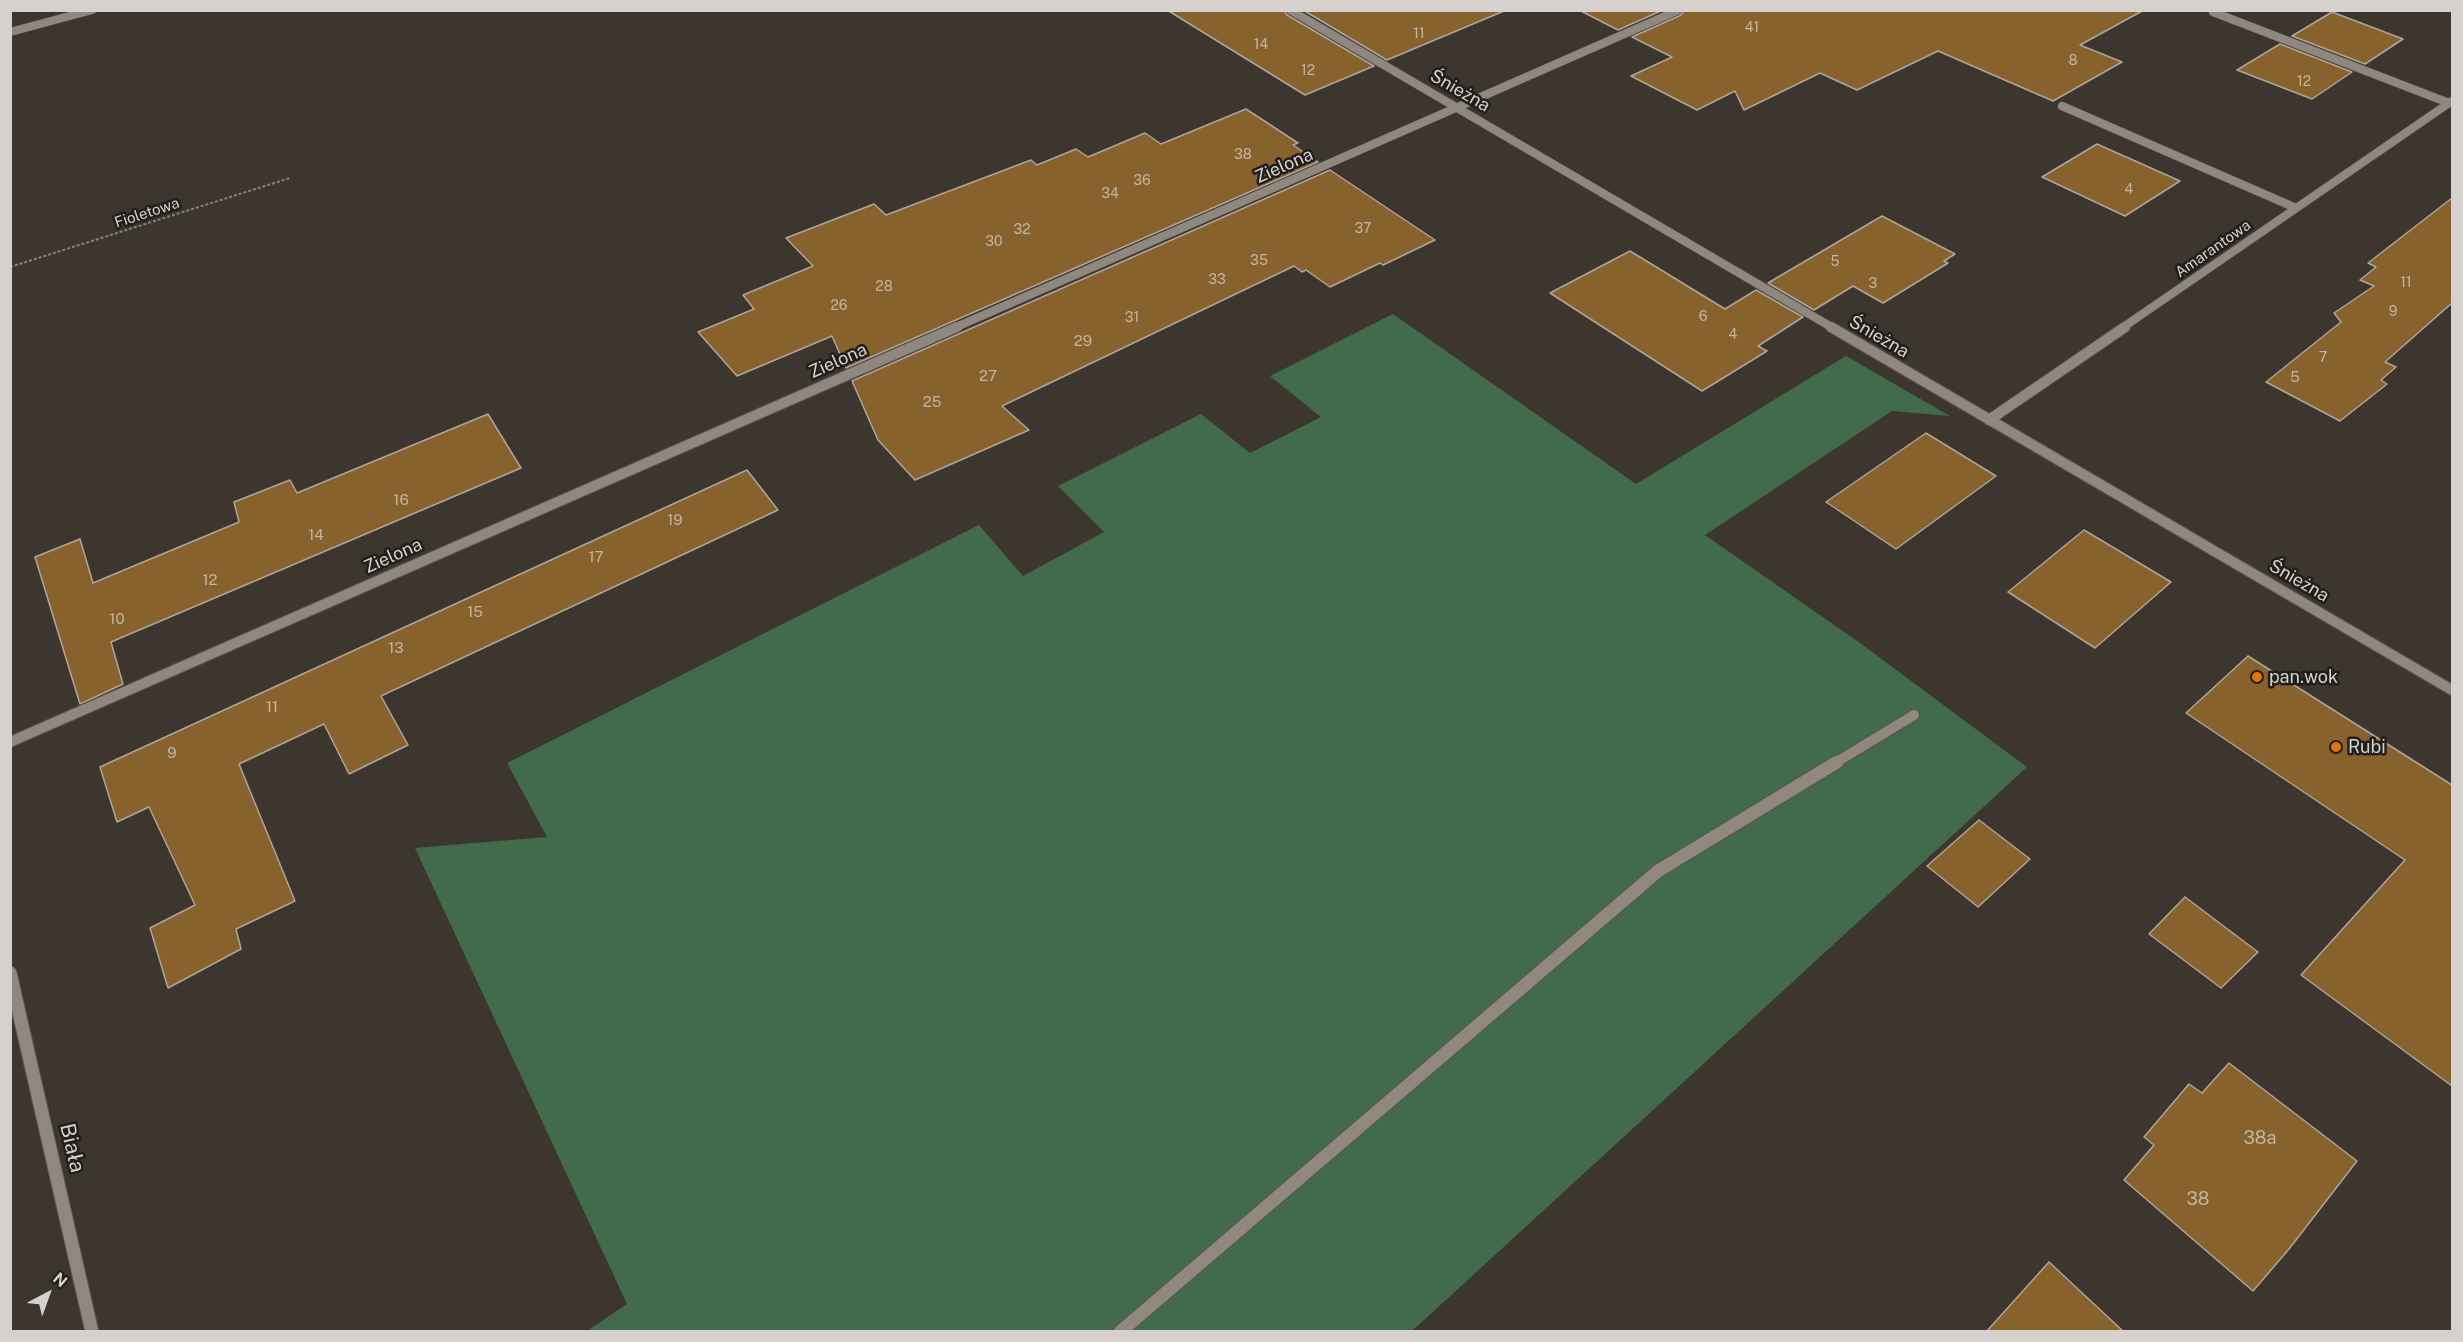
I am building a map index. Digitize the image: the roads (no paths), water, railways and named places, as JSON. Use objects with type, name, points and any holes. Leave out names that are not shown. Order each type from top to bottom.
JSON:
[{"type":"street","points":[[10,32],[92,10]]},
{"type":"street","name":"Śnieżna","points":[[1290,10],[2452,690]]},
{"type":"street","name":"Zielona","points":[[10,742],[1680,10]]},
{"type":"street","points":[[2212,12],[2451,102]]},
{"type":"street","name":"Amarantowa","points":[[1989,420],[2451,102]]},
{"type":"street","points":[[2062,106],[2296,208]]},
{"type":"street","points":[[1120,1332],[1658,871],[1914,715]]},
{"type":"street","name":"Biała","points":[[10,973],[92,1332]]},
{"type":"place","name":"pan.wok","points":[[2257,677]]},
{"type":"place","name":"Rubi","points":[[2336,747]]}]
